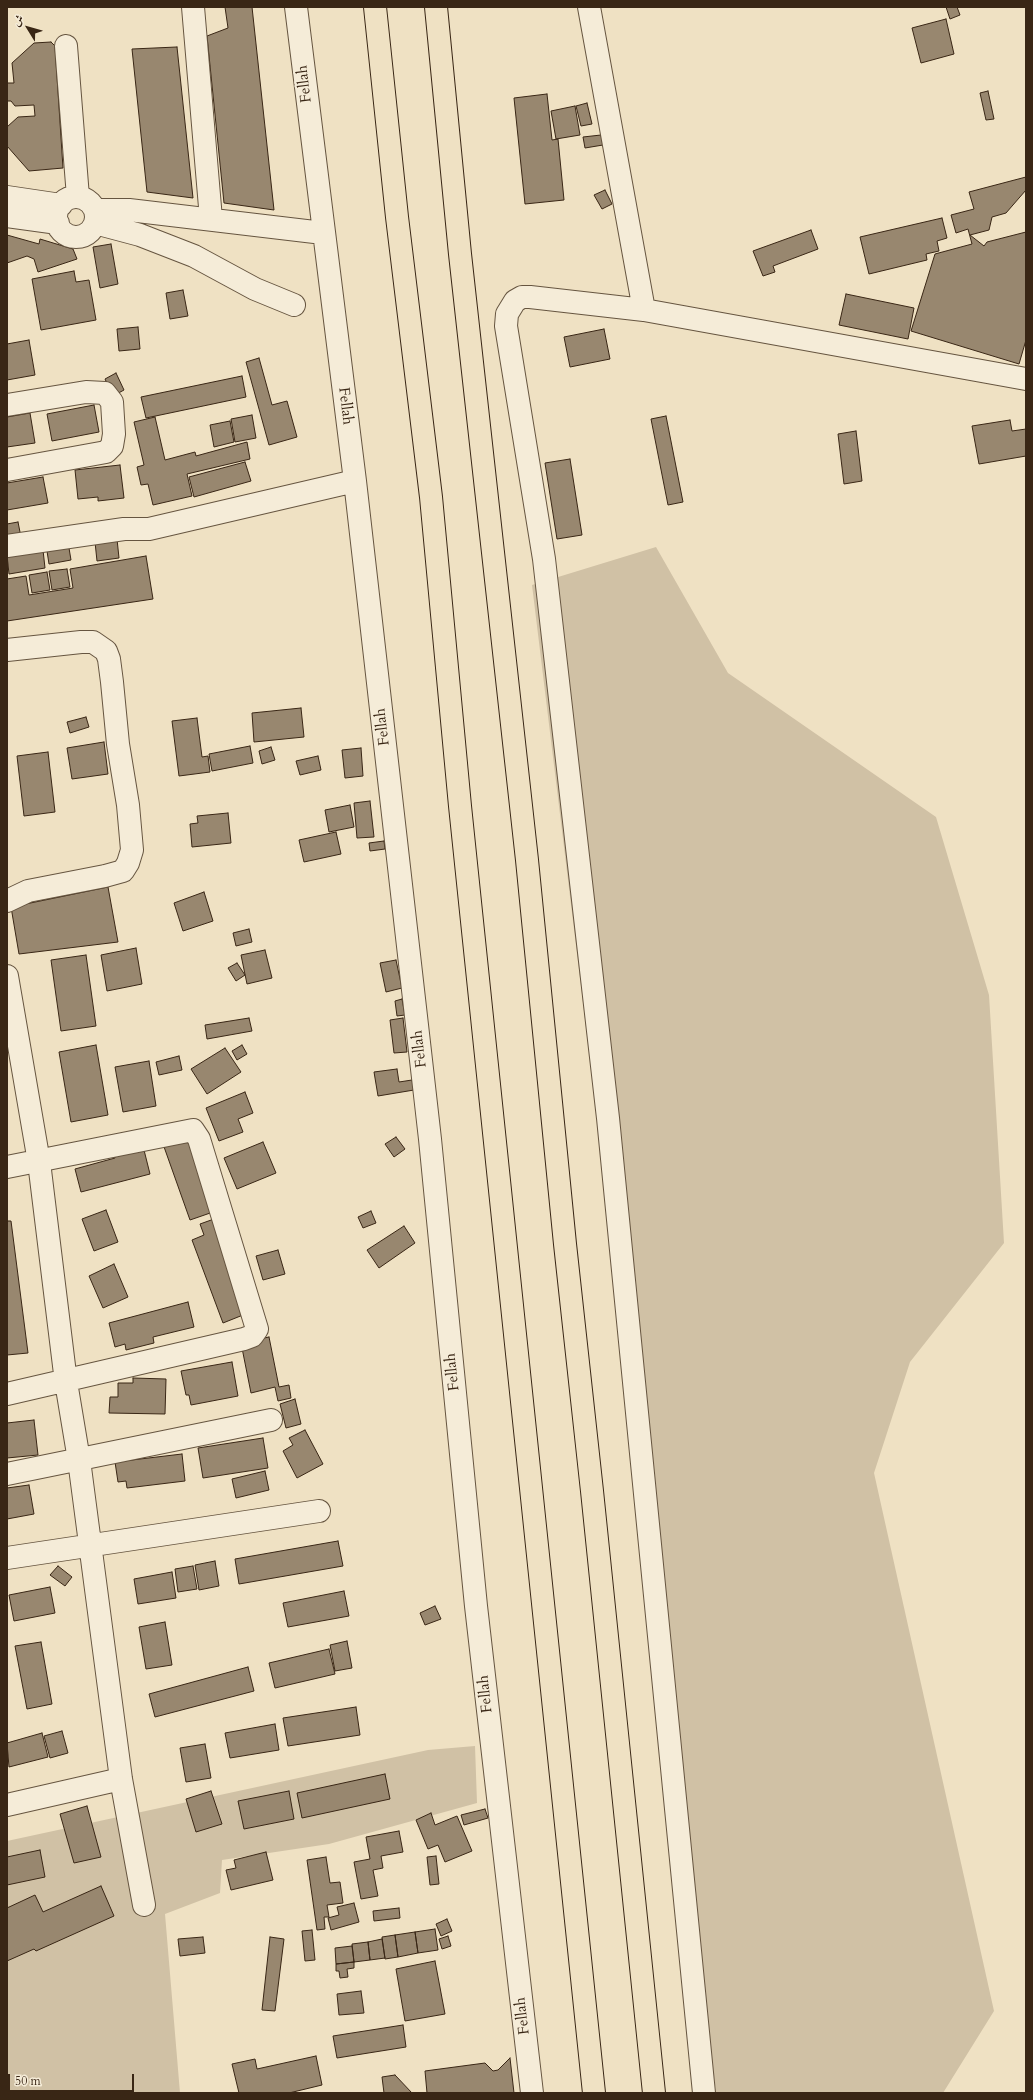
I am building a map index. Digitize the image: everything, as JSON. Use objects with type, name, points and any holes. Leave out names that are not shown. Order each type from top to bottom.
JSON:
[{"type":"highway","points":[[375,7],[397,217],[430,498],[460,806],[594,2093]]},
{"type":"highway","points":[[436,7],[460,254],[527,860],[565,1244],[654,2093]]},
{"type":"street","points":[[193,7],[211,219]]},
{"type":"street","name":"Fellah","points":[[296,7],[355,481],[430,1139],[477,1614],[532,2093]]},
{"type":"street","points":[[589,7],[644,310]]},
{"type":"street","points":[[7,216],[65,208],[91,204],[95,216],[90,232],[76,237],[68,235],[62,230],[65,208],[66,46]]},
{"type":"street","points":[[7,197],[65,208]]},
{"type":"street","points":[[95,216],[129,210],[323,233]]},
{"type":"street","points":[[95,216],[187,253],[220,269],[255,289],[294,305]]},
{"type":"street","points":[[704,2093],[608,1118],[544,559],[506,326],[507,314],[515,301],[530,296],[644,310],[1026,379]]},
{"type":"street","points":[[7,405],[86,392],[99,392],[109,396],[112,402],[114,424],[114,442],[106,452],[7,470]]},
{"type":"street","points":[[7,546],[124,529],[149,529],[355,481]]},
{"type":"street","points":[[7,650],[92,642],[106,652],[109,659],[118,744],[128,805],[132,850],[128,863],[123,870],[105,876],[28,891],[7,900]]},
{"type":"street","points":[[7,976],[39,1162],[66,1382],[79,1460],[121,1779],[144,1905]]},
{"type":"street","points":[[7,1167],[39,1162],[146,1138],[194,1130],[199,1138],[257,1324],[257,1332],[244,1339],[66,1382],[7,1394]]},
{"type":"street","points":[[7,1474],[271,1420]]},
{"type":"street","points":[[7,1558],[90,1544],[319,1511]]},
{"type":"street","points":[[7,1805],[121,1779]]},
{"type":"shaded area","points":[[656,547],[728,673],[936,817],[989,995],[1004,1243],[910,1362],[874,1473],[994,2011],[943,2093],[716,2093],[532,585]]},
{"type":"shaded area","points":[[475,1746],[477,1803],[329,1844],[222,1860],[220,1893],[165,1914],[180,2093],[7,2093],[7,1841],[428,1750]]},
{"type":"building","points":[[225,7],[252,7],[274,210],[224,203],[207,36],[228,28]]},
{"type":"building","points":[[946,7],[957,7],[960,15],[950,19]]},
{"type":"building","points":[[946,19],[954,54],[921,63],[912,28]]},
{"type":"building","points":[[51,42],[55,46],[63,168],[29,171],[7,146],[7,127],[18,117],[35,116],[34,105],[15,106],[11,101],[7,101],[7,83],[14,83],[12,63],[34,43]]},
{"type":"building","points":[[177,47],[193,198],[147,192],[132,49]]},
{"type":"building","points":[[988,91],[994,119],[986,120],[980,93]]},
{"type":"building","points":[[547,94],[552,140],[558,139],[564,200],[525,204],[514,98]]},
{"type":"building","points":[[587,103],[592,124],[581,126],[576,106]]},
{"type":"building","points":[[575,106],[580,135],[556,139],[551,111]]},
{"type":"building","points":[[601,135],[603,145],[585,148],[583,137]]},
{"type":"building","points":[[1026,177],[1026,190],[1006,213],[992,217],[989,230],[970,235],[984,246],[987,242],[1026,232],[1026,340],[1019,364],[911,331],[935,254],[972,244],[968,229],[956,233],[951,215],[974,209],[969,192]]},
{"type":"building","points":[[605,190],[612,204],[602,209],[594,195]]},
{"type":"building","points":[[942,218],[947,238],[937,241],[939,251],[926,254],[927,260],[869,274],[860,237]]},
{"type":"building","points":[[811,230],[818,249],[773,266],[775,272],[763,276],[753,251]]},
{"type":"building","points":[[7,235],[39,244],[40,239],[73,249],[77,259],[38,272],[34,259],[27,256],[7,263]]},
{"type":"building","points":[[111,244],[118,284],[100,288],[93,247]]},
{"type":"building","points":[[74,271],[76,282],[89,280],[96,320],[41,330],[32,279]]},
{"type":"building","points":[[183,290],[188,316],[170,319],[166,293]]},
{"type":"building","points":[[846,294],[914,308],[908,339],[839,325]]},
{"type":"building","points":[[138,327],[140,349],[119,351],[117,329]]},
{"type":"building","points":[[604,329],[610,359],[570,367],[564,337]]},
{"type":"building","points":[[29,340],[35,375],[7,380],[7,344]]},
{"type":"building","points":[[259,358],[272,405],[287,401],[297,437],[269,445],[246,362]]},
{"type":"building","points":[[116,373],[124,390],[113,396],[105,379]]},
{"type":"building","points":[[242,376],[246,397],[146,418],[141,397]]},
{"type":"building","points":[[94,405],[99,432],[52,441],[47,414]]},
{"type":"building","points":[[30,413],[35,443],[7,447],[7,417]]},
{"type":"building","points":[[252,415],[256,438],[235,442],[231,419]]},
{"type":"building","points":[[666,416],[683,502],[668,505],[651,419]]},
{"type":"building","points":[[155,417],[165,460],[195,452],[196,456],[247,442],[250,459],[187,474],[192,496],[153,505],[148,484],[141,485],[137,467],[144,465],[134,422]]},
{"type":"building","points":[[1010,420],[1012,431],[1026,429],[1026,456],[979,464],[972,426]]},
{"type":"building","points":[[230,421],[234,442],[214,447],[210,425]]},
{"type":"building","points":[[856,431],[862,481],[844,484],[838,434]]},
{"type":"building","points":[[570,459],[582,535],[557,539],[545,463]]},
{"type":"building","points":[[245,462],[251,481],[194,497],[189,477]]},
{"type":"building","points":[[120,465],[124,498],[98,501],[98,497],[78,499],[75,470]]},
{"type":"building","points":[[43,477],[48,503],[7,510],[7,483]]},
{"type":"building","points":[[18,522],[21,537],[7,540],[7,524]]},
{"type":"building","points":[[117,539],[119,558],[97,561],[95,542]]},
{"type":"building","points":[[69,548],[71,560],[49,564],[47,551]]},
{"type":"building","points":[[43,550],[45,568],[9,574],[7,555]]},
{"type":"building","points":[[146,556],[153,599],[7,621],[7,579],[26,576],[29,595],[73,588],[70,569]]},
{"type":"building","points":[[67,569],[70,587],[52,590],[49,571]]},
{"type":"building","points":[[47,572],[50,590],[32,593],[29,575]]},
{"type":"building","points":[[301,708],[304,737],[254,742],[252,713]]},
{"type":"building","points":[[86,717],[89,727],[70,733],[67,722]]},
{"type":"building","points":[[197,718],[202,757],[208,756],[210,772],[179,776],[172,721]]},
{"type":"building","points":[[104,742],[108,774],[72,779],[67,748]]},
{"type":"building","points":[[250,746],[253,763],[212,771],[209,754]]},
{"type":"building","points":[[271,747],[275,760],[262,764],[259,751]]},
{"type":"building","points":[[361,748],[363,776],[345,778],[342,750]]},
{"type":"building","points":[[48,752],[55,812],[24,816],[17,756]]},
{"type":"building","points":[[318,756],[321,770],[300,775],[296,761]]},
{"type":"building","points":[[370,801],[374,837],[357,838],[354,803]]},
{"type":"building","points":[[350,805],[354,827],[329,832],[325,810]]},
{"type":"building","points":[[228,813],[231,843],[192,847],[190,824],[198,823],[197,816]]},
{"type":"building","points":[[336,832],[341,854],[304,862],[299,840]]},
{"type":"building","points":[[384,841],[385,849],[370,851],[369,843]]},
{"type":"building","points":[[108,887],[118,942],[19,954],[11,907]]},
{"type":"building","points":[[204,892],[213,921],[183,931],[174,903]]},
{"type":"building","points":[[249,929],[252,942],[236,946],[233,933]]},
{"type":"building","points":[[136,948],[142,984],[107,991],[101,955]]},
{"type":"building","points":[[265,950],[272,978],[247,984],[241,955]]},
{"type":"building","points":[[86,955],[96,1026],[61,1031],[51,960]]},
{"type":"building","points":[[396,960],[402,988],[386,992],[380,963]]},
{"type":"building","points":[[237,963],[245,975],[236,981],[228,968]]},
{"type":"building","points":[[402,999],[405,1015],[397,1016],[395,1001]]},
{"type":"building","points":[[249,1018],[252,1031],[207,1039],[205,1025]]},
{"type":"building","points":[[403,1018],[407,1052],[394,1053],[390,1020]]},
{"type":"building","points":[[96,1045],[108,1115],[71,1122],[59,1052]]},
{"type":"building","points":[[242,1045],[247,1054],[237,1060],[232,1051]]},
{"type":"building","points":[[225,1048],[241,1072],[207,1094],[191,1069]]},
{"type":"building","points":[[179,1056],[182,1070],[159,1075],[156,1062]]},
{"type":"building","points":[[149,1061],[156,1106],[123,1112],[115,1067]]},
{"type":"building","points":[[397,1069],[399,1082],[412,1080],[414,1090],[378,1096],[374,1072]]},
{"type":"building","points":[[245,1092],[253,1113],[238,1119],[243,1132],[219,1141],[206,1108]]},
{"type":"building","points":[[189,1135],[216,1211],[190,1220],[163,1144]]},
{"type":"building","points":[[396,1137],[405,1149],[394,1157],[385,1144]]},
{"type":"building","points":[[263,1142],[276,1173],[237,1189],[224,1158]]},
{"type":"building","points":[[143,1146],[150,1174],[81,1192],[75,1169],[115,1158],[114,1154]]},
{"type":"building","points":[[106,1210],[118,1242],[94,1251],[82,1219]]},
{"type":"building","points":[[371,1211],[376,1223],[363,1228],[358,1217]]},
{"type":"building","points":[[214,1219],[248,1313],[223,1323],[192,1240],[204,1235],[200,1224]]},
{"type":"building","points":[[7,1221],[11,1221],[28,1353],[7,1355]]},
{"type":"building","points":[[404,1226],[415,1243],[379,1268],[367,1250]]},
{"type":"building","points":[[278,1250],[285,1274],[263,1280],[256,1256]]},
{"type":"building","points":[[114,1264],[128,1297],[103,1308],[89,1276]]},
{"type":"building","points":[[188,1302],[194,1327],[153,1337],[154,1343],[126,1350],[125,1344],[115,1347],[109,1323]]},
{"type":"building","points":[[269,1337],[279,1387],[289,1385],[291,1398],[278,1401],[275,1387],[251,1393],[241,1343]]},
{"type":"building","points":[[232,1362],[238,1396],[191,1405],[189,1395],[186,1395],[181,1371]]},
{"type":"building","points":[[133,1378],[166,1379],[165,1414],[109,1413],[110,1397],[118,1397],[118,1383],[133,1383]]},
{"type":"building","points":[[295,1399],[301,1424],[286,1428],[280,1404]]},
{"type":"building","points":[[34,1420],[38,1455],[7,1458],[7,1423]]},
{"type":"building","points":[[305,1430],[323,1464],[297,1478],[283,1451],[293,1445],[289,1438]]},
{"type":"building","points":[[263,1438],[268,1468],[203,1478],[198,1448]]},
{"type":"building","points":[[182,1454],[185,1481],[127,1488],[126,1481],[118,1482],[115,1462]]},
{"type":"building","points":[[265,1471],[269,1490],[236,1498],[232,1479]]},
{"type":"building","points":[[29,1485],[34,1514],[7,1519],[7,1488]]},
{"type":"building","points":[[338,1541],[343,1566],[239,1584],[235,1559]]},
{"type":"building","points":[[215,1561],[219,1586],[199,1590],[195,1565]]},
{"type":"building","points":[[58,1566],[72,1577],[65,1586],[50,1575]]},
{"type":"building","points":[[193,1566],[197,1589],[178,1592],[175,1569]]},
{"type":"building","points":[[172,1572],[176,1598],[138,1604],[134,1579]]},
{"type":"building","points":[[50,1587],[55,1613],[14,1621],[9,1595]]},
{"type":"building","points":[[344,1591],[349,1616],[288,1627],[283,1603]]},
{"type":"building","points":[[435,1606],[441,1619],[425,1625],[420,1613]]},
{"type":"building","points":[[165,1622],[172,1665],[146,1669],[139,1627]]},
{"type":"building","points":[[347,1641],[352,1668],[335,1671],[330,1645]]},
{"type":"building","points":[[41,1642],[52,1704],[27,1709],[15,1646]]},
{"type":"building","points":[[329,1649],[335,1674],[275,1688],[269,1663]]},
{"type":"building","points":[[248,1667],[254,1691],[155,1717],[149,1694]]},
{"type":"building","points":[[356,1707],[360,1735],[288,1746],[283,1718]]},
{"type":"building","points":[[275,1724],[279,1750],[230,1758],[225,1733]]},
{"type":"building","points":[[62,1731],[68,1753],[50,1758],[44,1736]]},
{"type":"building","points":[[42,1733],[48,1757],[9,1767],[7,1743]]},
{"type":"building","points":[[205,1744],[211,1778],[186,1782],[180,1748]]},
{"type":"building","points":[[385,1774],[390,1799],[302,1818],[297,1793]]},
{"type":"building","points":[[211,1791],[222,1824],[196,1832],[186,1799]]},
{"type":"building","points":[[289,1791],[294,1819],[244,1829],[238,1801]]},
{"type":"building","points":[[87,1806],[101,1857],[74,1863],[60,1814]]},
{"type":"building","points":[[485,1809],[488,1818],[464,1825],[461,1815]]},
{"type":"building","points":[[431,1813],[435,1825],[457,1816],[472,1851],[445,1862],[438,1845],[428,1849],[416,1820]]},
{"type":"building","points":[[399,1831],[403,1852],[381,1856],[383,1868],[373,1870],[378,1896],[361,1899],[354,1862],[370,1859],[366,1837]]},
{"type":"building","points":[[40,1850],[45,1877],[7,1885],[7,1857]]},
{"type":"building","points":[[266,1852],[273,1880],[231,1890],[226,1870],[236,1868],[234,1860]]},
{"type":"building","points":[[436,1856],[439,1884],[430,1885],[427,1857]]},
{"type":"building","points":[[326,1857],[330,1883],[340,1882],[343,1903],[327,1905],[329,1917],[324,1917],[325,1929],[317,1930],[307,1860]]},
{"type":"building","points":[[101,1886],[114,1916],[36,1951],[34,1949],[7,1961],[7,1908],[35,1895],[43,1912]]},
{"type":"building","points":[[354,1903],[359,1922],[331,1930],[328,1918],[339,1915],[337,1907]]},
{"type":"building","points":[[399,1908],[400,1918],[374,1921],[373,1911]]},
{"type":"building","points":[[447,1919],[452,1931],[441,1936],[436,1924]]},
{"type":"building","points":[[435,1929],[438,1950],[418,1953],[415,1932]]},
{"type":"building","points":[[312,1930],[315,1960],[305,1961],[302,1931]]},
{"type":"building","points":[[415,1932],[418,1953],[398,1957],[395,1935]]},
{"type":"building","points":[[395,1935],[398,1957],[385,1959],[382,1937]]},
{"type":"building","points":[[448,1936],[451,1946],[442,1949],[439,1939]]},
{"type":"building","points":[[203,1937],[205,1953],[180,1956],[178,1939]]},
{"type":"building","points":[[270,1937],[284,1939],[275,2011],[262,2010]]},
{"type":"building","points":[[382,1939],[385,1958],[370,1960],[368,1942]]},
{"type":"building","points":[[368,1942],[370,1960],[354,1962],[352,1944]]},
{"type":"building","points":[[352,1946],[354,1962],[336,1964],[335,1948]]},
{"type":"building","points":[[435,1961],[445,2014],[405,2021],[396,1969]]},
{"type":"building","points":[[354,1962],[354,1968],[347,1969],[348,1977],[340,1978],[339,1971],[336,1971],[336,1964]]},
{"type":"building","points":[[361,1991],[364,2013],[339,2015],[337,1994]]},
{"type":"building","points":[[403,2025],[406,2047],[337,2058],[333,2036]]},
{"type":"building","points":[[316,2056],[322,2085],[289,2093],[239,2093],[232,2064],[255,2059],[257,2069]]},
{"type":"building","points":[[510,2058],[514,2093],[427,2093],[425,2071],[485,2063],[493,2071],[498,2070]]},
{"type":"building","points":[[395,2075],[412,2093],[384,2093],[382,2077]]}]
